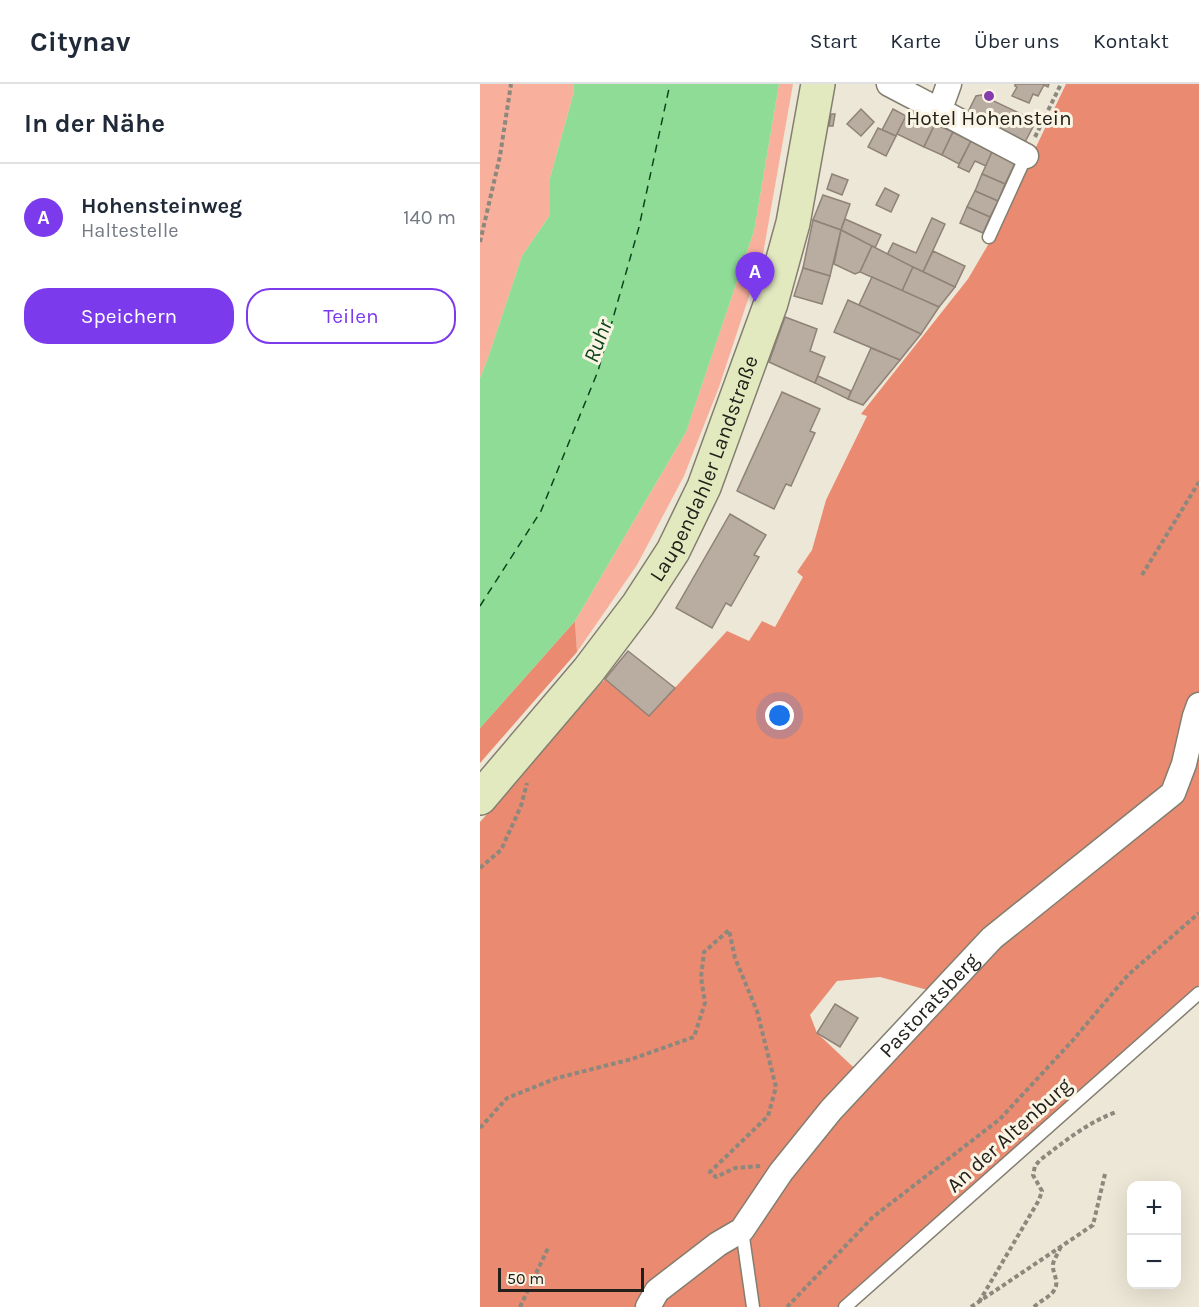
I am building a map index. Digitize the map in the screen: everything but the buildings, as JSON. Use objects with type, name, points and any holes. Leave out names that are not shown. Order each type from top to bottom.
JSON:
[{"type":"main road","name":"Laupendahler Landstraße","points":[[480,798],[588,672],[638,605],[673,551],[704,487],[771,303],[793,223],[818,84]]},
{"type":"street","points":[[889,84],[1026,156]]},
{"type":"street","points":[[940,109],[949,84]]},
{"type":"street","name":"Pastoratsberg","points":[[648,1307],[657,1291],[718,1244],[742,1230],[781,1172],[831,1110],[992,938],[1173,793],[1184,764],[1194,716],[1199,705]]},
{"type":"lane","points":[[989,237],[1026,156]]},
{"type":"lane","name":"An der Altenburg","points":[[845,1307],[1199,993]]},
{"type":"lane","points":[[742,1230],[753,1307]]},
{"type":"path","points":[[480,242],[500,156],[511,84]]},
{"type":"path","points":[[1026,156],[1061,84]]},
{"type":"path","points":[[1142,576],[1199,482]]},
{"type":"path","points":[[480,868],[501,850],[521,806],[530,774]]},
{"type":"path","points":[[787,1307],[873,1216],[1000,1119],[1073,1040],[1128,975],[1199,914]]},
{"type":"path","points":[[480,1128],[507,1098],[557,1078],[632,1059],[694,1037],[705,1003],[701,976],[704,952],[729,930],[735,958],[757,1011],[776,1087],[768,1116],[710,1172],[716,1177],[735,1168],[763,1166],[781,1172]]},
{"type":"path","points":[[980,1302],[1039,1200],[1042,1191],[1033,1175],[1035,1166],[1082,1128],[1116,1112]]},
{"type":"path","points":[[971,1307],[1093,1225],[1105,1174]]},
{"type":"path","points":[[520,1307],[549,1246]]},
{"type":"path","points":[[1034,1307],[1053,1293],[1058,1278],[1053,1261],[1061,1246]]},
{"type":"shaded area","points":[[480,84],[573,84],[574,92],[550,178],[550,215],[522,256],[480,378]]},
{"type":"shaded area","points":[[779,84],[793,84],[763,254],[719,387],[684,476],[637,565],[577,652],[575,621],[686,432],[754,231]]},
{"type":"shaded area","points":[[1066,84],[1199,84],[1199,985],[843,1307],[480,1307],[480,822],[605,679],[649,716],[727,631],[749,641],[762,621],[775,627],[803,577],[797,572],[812,550],[826,500],[867,416],[861,414],[968,279],[995,233]],"holes":[[[880,977],[946,995],[868,1081],[817,1033],[810,1015],[837,981]]]},
{"type":"shaded area","points":[[575,621],[577,652],[480,763],[480,728]]},
{"type":"water","name":"Ruhr","points":[[573,84],[779,84],[754,231],[686,432],[575,621],[480,728],[480,378],[522,256],[550,215],[550,178],[574,92]]},
{"type":"ferry route","points":[[480,606],[541,511],[598,371],[639,227],[670,84]]},
{"type":"place","name":"Hotel Hohenstein","points":[[989,96]]},
{"type":"place","name":"Hohensteinweg","points":[[755,302]]}]
